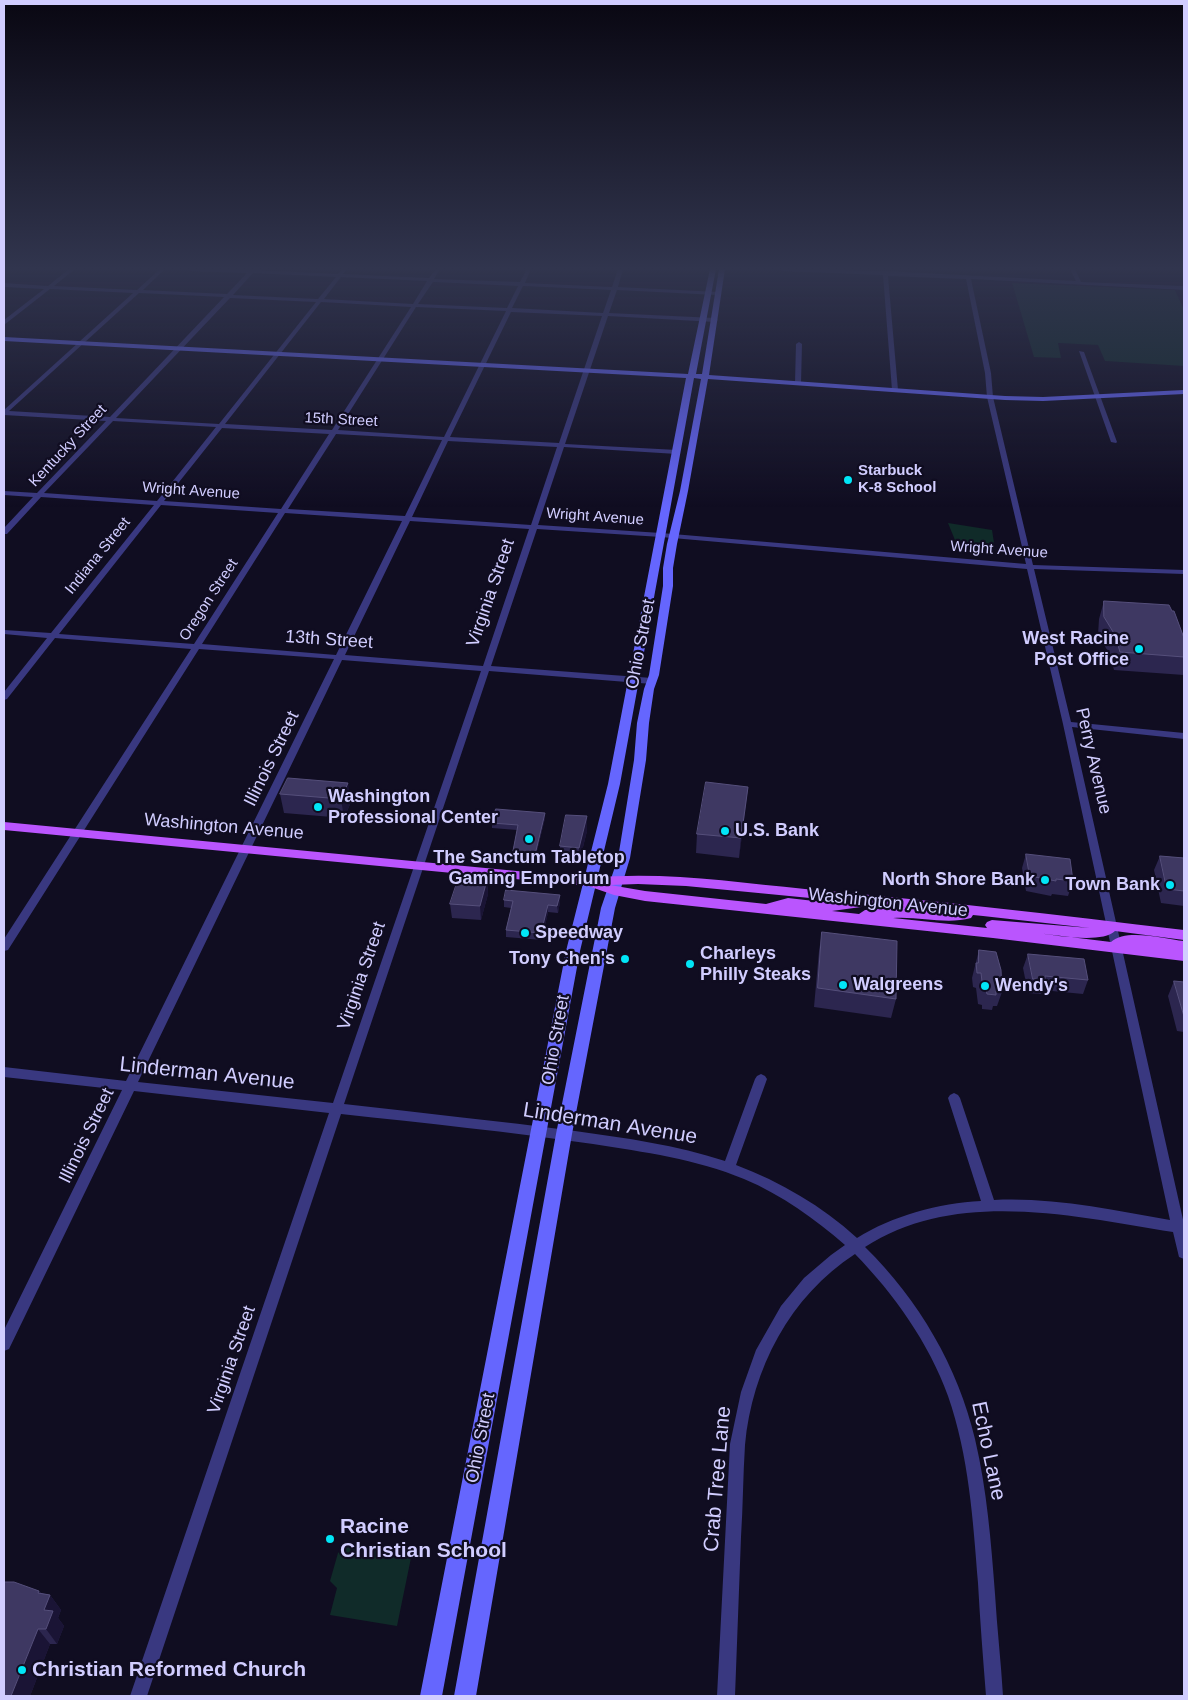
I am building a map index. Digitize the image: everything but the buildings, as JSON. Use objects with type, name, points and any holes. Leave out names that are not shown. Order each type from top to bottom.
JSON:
[{"type":"main road","name":"Washington Avenue","points":[[4,826],[590,882],[766,910],[1116,946],[1184,956]]},
{"type":"main road","name":"Washington Avenue","points":[[616,885],[879,901],[966,909],[1184,935]]},
{"type":"main road","points":[[766,910],[774,904],[825,907],[879,901]]},
{"type":"main road","points":[[840,918],[907,912],[959,917],[966,915],[966,909]]},
{"type":"main road","points":[[960,929],[982,925],[1003,925],[1089,933],[1107,931],[1112,926]]},
{"type":"main road","points":[[1116,946],[1121,941],[1128,939],[1184,946]]},
{"type":"street","points":[[4,413],[74,348]]},
{"type":"street","name":"Kentucky Street","points":[[4,532],[178,348]]},
{"type":"street","points":[[184,348],[705,376],[990,397],[1043,398],[1184,392]]},
{"type":"street","name":"Indiana Street","points":[[4,697],[281,348]]},
{"type":"street","name":"Oregon Street","points":[[4,947],[387,348]]},
{"type":"street","name":"Illinois Street","points":[[4,1344],[490,348]]},
{"type":"street","name":"Virginia Street","points":[[138,1696],[593,348]]},
{"type":"street","name":"Ohio Street","points":[[431,1696],[576,936],[610,802],[635,679],[696,348]]},
{"type":"street","name":"Ohio Street","points":[[465,1696],[591,991],[624,858],[640,760],[643,723],[710,348]]},
{"type":"street","points":[[798,383],[799,348]]},
{"type":"street","points":[[891,348],[895,390]]},
{"type":"street","name":"Perry Avenue","points":[[983,348],[990,397],[1112,926],[1184,1253]]},
{"type":"street","points":[[1081,352],[1114,442]]},
{"type":"street","name":"15th Street","points":[[4,413],[677,452]]},
{"type":"street","points":[[670,486],[684,491]]},
{"type":"street","name":"Wright Avenue","points":[[4,492],[675,536],[1030,567],[1184,572]]},
{"type":"street","name":"13th Street","points":[[4,632],[652,680]]},
{"type":"street","points":[[1066,724],[1184,736]]},
{"type":"street","name":"Linderman Avenue","points":[[4,1072],[540,1131],[666,1150],[729,1167],[769,1185],[793,1198],[816,1214],[855,1246]]},
{"type":"street","points":[[729,1167],[761,1079]]},
{"type":"street","points":[[954,1098],[990,1206]]},
{"type":"street","points":[[855,1246],[887,1228],[909,1220],[956,1209],[990,1206],[1048,1208],[1178,1227]]},
{"type":"street","name":"Crab Tree Lane","points":[[726,1696],[738,1444],[749,1389],[768,1341],[794,1300],[828,1265],[855,1246]]},
{"type":"street","name":"Echo Lane","points":[[855,1246],[881,1272],[917,1319],[946,1374],[958,1404],[974,1467],[979,1501],[995,1696]]},
{"type":"green space","points":[[1031,348],[1059,348],[1061,358],[1034,357]]},
{"type":"green space","points":[[1099,348],[1184,348],[1184,366],[1105,361]]},
{"type":"green space","points":[[948,523],[992,530],[994,543],[986,547],[957,545]]},
{"type":"green space","points":[[347,1545],[412,1553],[397,1626],[330,1615],[337,1588],[330,1581],[338,1553]]},
{"type":"place","name":"Starbuck K-8 School","points":[[848,480]]},
{"type":"place","name":"West Racine Post Office","points":[[1139,649]]},
{"type":"place","name":"Washington Professional Center","points":[[318,807]]},
{"type":"place","name":"U.S. Bank","points":[[725,831]]},
{"type":"place","name":"The Sanctum Tabletop Gaming Emporium","points":[[529,839]]},
{"type":"place","name":"North Shore Bank","points":[[1045,880]]},
{"type":"place","name":"Town Bank","points":[[1170,885]]},
{"type":"place","name":"Speedway","points":[[525,933]]},
{"type":"place","name":"Tony Chen's","points":[[625,959]]},
{"type":"place","name":"Charleys Philly Steaks","points":[[690,964]]},
{"type":"place","name":"Walgreens","points":[[843,985]]},
{"type":"place","name":"Wendy's","points":[[985,986]]},
{"type":"place","name":"Racine Christian School","points":[[330,1539]]},
{"type":"place","name":"Christian Reformed Church","points":[[22,1670]]}]
